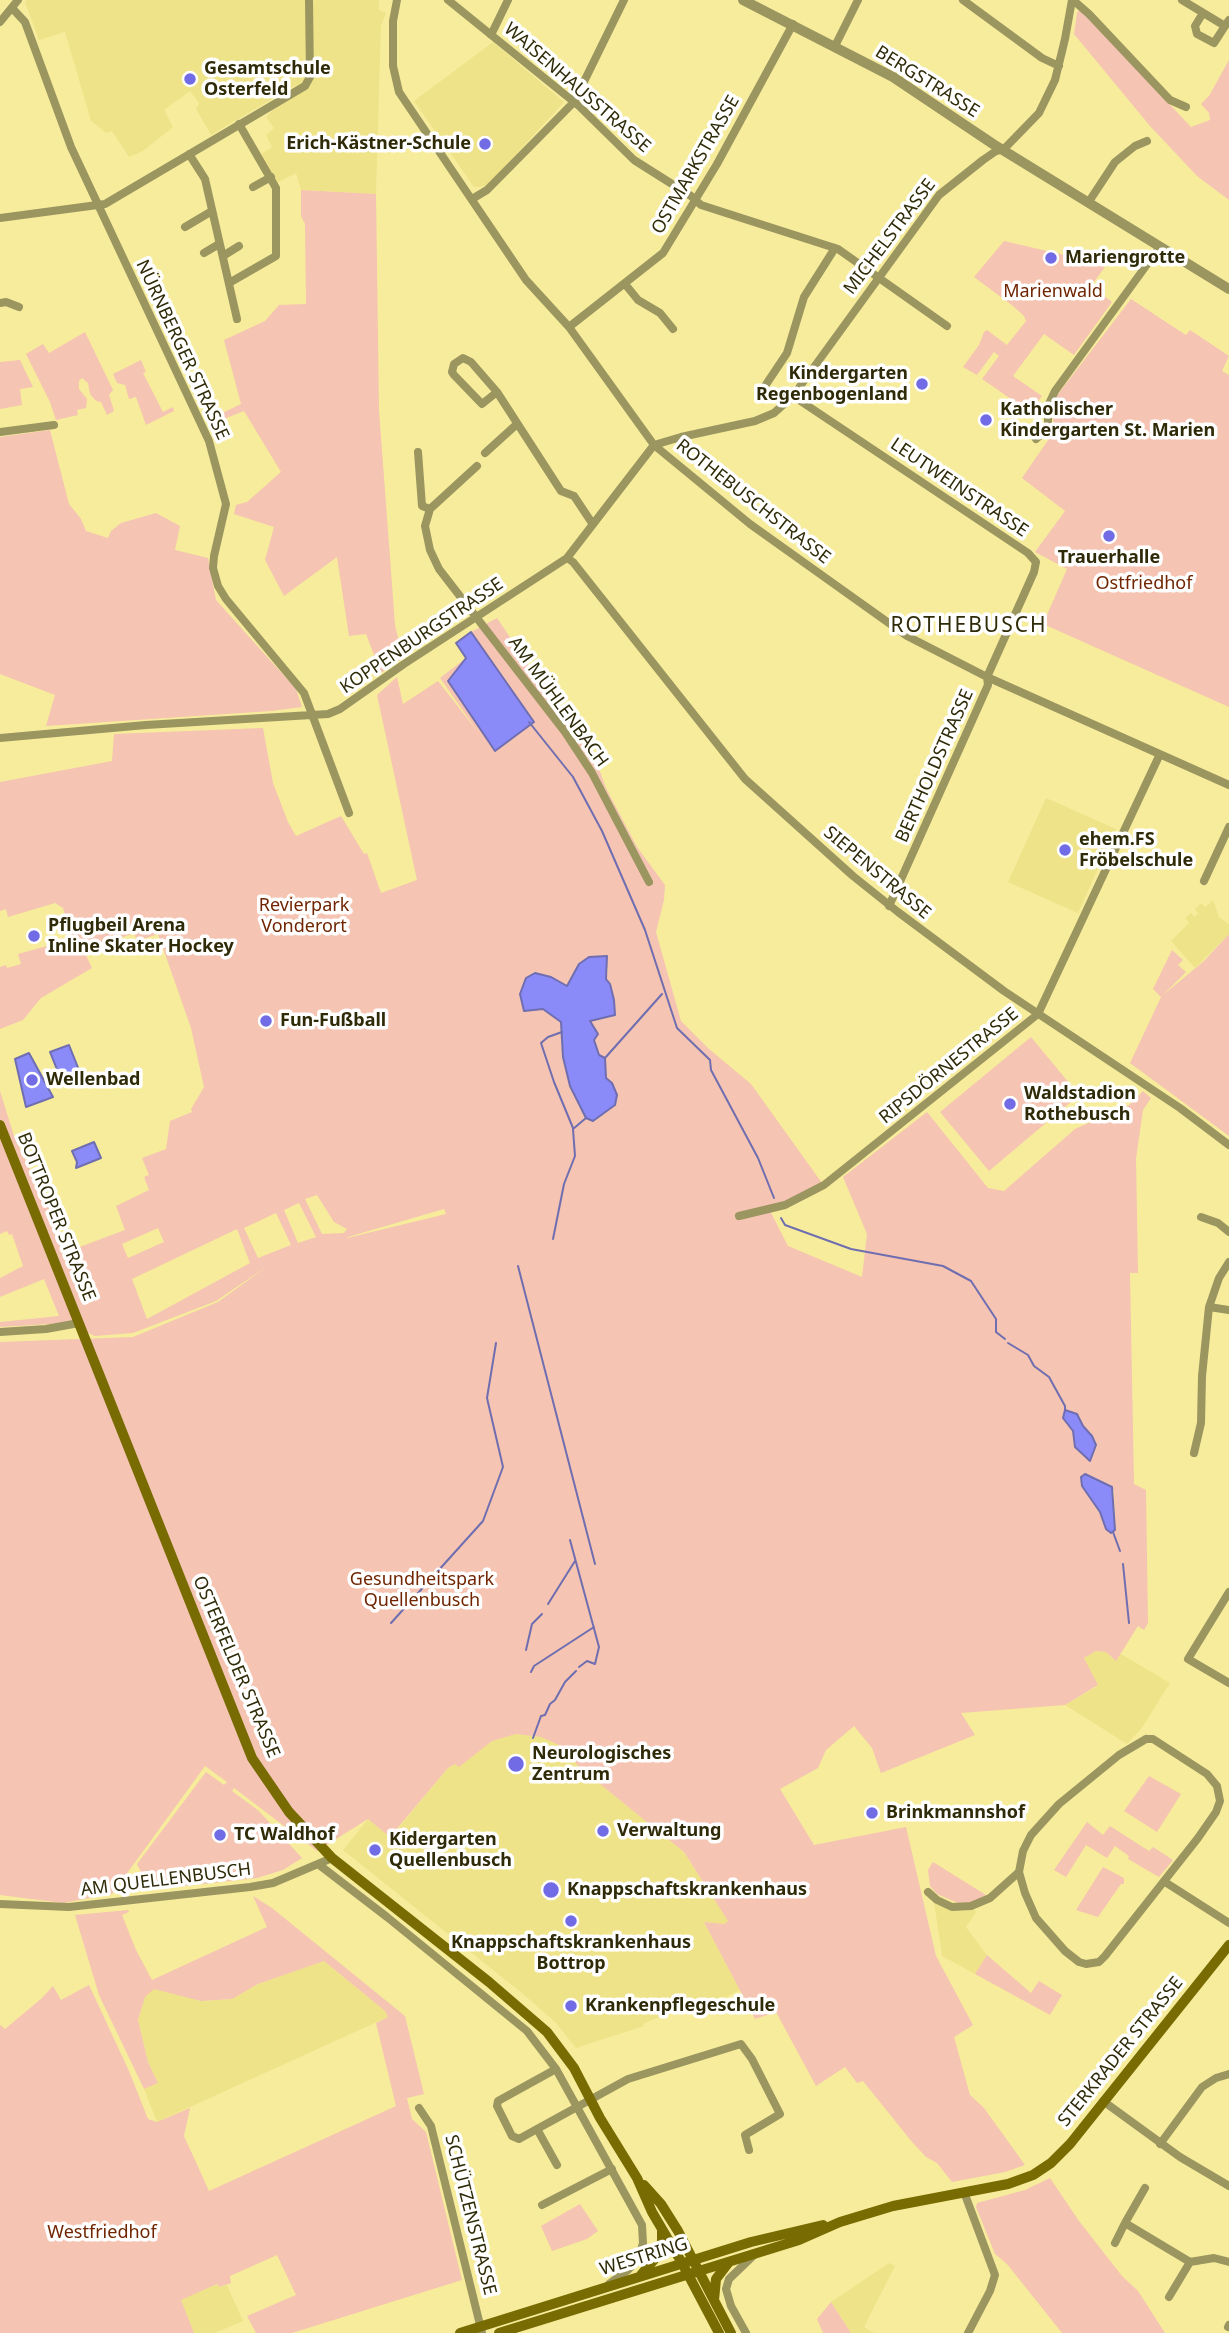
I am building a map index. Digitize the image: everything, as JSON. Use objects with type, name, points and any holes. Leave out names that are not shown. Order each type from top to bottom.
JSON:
[{"type":"main road","name":"BOTTROPER STRASSE","points":[[0,1125],[73,1291],[79,1323]]},
{"type":"main road","name":"OSTERFELDER STRASSE","points":[[79,1323],[252,1758],[289,1812],[332,1858],[547,2032],[567,2058],[637,2178],[652,2212],[687,2262]]},
{"type":"main road","name":"STERKRADER STRASSE","points":[[1033,2175],[1051,2163],[1070,2144],[1229,1945]]},
{"type":"main road","name":"WESTRING","points":[[460,2333],[481,2330],[606,2286],[797,2230],[840,2222],[905,2203],[1009,2183],[1033,2175]]},
{"type":"main road","name":"OSTERFELDER STRASSE","points":[[637,2178],[661,2204],[678,2231],[687,2262],[719,2333]]},
{"type":"main road","name":"WESTRING","points":[[499,2333],[799,2240],[840,2222]]},
{"type":"main road","points":[[639,2277],[658,2255],[662,2226]]},
{"type":"main road","points":[[714,2304],[716,2279],[729,2262]]},
{"type":"main road","name":"OSTERFELDER STRASSE","points":[[692,2273],[731,2333]]},
{"type":"street","points":[[0,22],[18,0]]},
{"type":"street","points":[[0,218],[99,206],[305,86],[310,76],[309,0]]},
{"type":"street","name":"ROTHEBUSCHSTRASSE","points":[[397,0],[393,21],[394,76],[397,88],[526,280],[569,327],[654,446],[750,524],[898,631],[987,677],[1229,785]]},
{"type":"street","name":"WAISENHAUSSTRASSE","points":[[448,0],[574,102],[634,160],[696,199],[701,205],[835,248],[879,276],[947,326]]},
{"type":"street","points":[[491,35],[508,0]]},
{"type":"street","points":[[472,199],[487,190],[574,102],[624,0]]},
{"type":"street","name":"BERGSTRASSE","points":[[743,0],[905,84],[993,144],[1229,289]]},
{"type":"street","points":[[835,46],[858,0]]},
{"type":"street","points":[[963,0],[1042,58],[1059,66]]},
{"type":"street","points":[[1072,0],[1089,14],[1170,100],[1186,107]]},
{"type":"street","name":"MICHELSTRASSE","points":[[791,398],[945,188],[996,151],[1004,149],[1039,113],[1050,93],[1059,66],[1072,0]]},
{"type":"street","points":[[1182,0],[1227,23],[1214,43],[1197,34],[1195,26],[1203,13]]},
{"type":"street","name":"NÜRNBERGER STRASSE","points":[[12,8],[25,22],[65,135],[209,441],[226,504],[214,556],[213,568],[218,586],[299,686],[349,813]]},
{"type":"street","name":"OSTMARKSTRASSE","points":[[569,327],[663,253],[747,111],[793,24]]},
{"type":"street","points":[[229,283],[276,256],[276,188],[239,124]]},
{"type":"street","points":[[1088,203],[1115,162],[1135,146],[1147,141]]},
{"type":"street","points":[[189,154],[205,179],[237,319]]},
{"type":"street","points":[[253,187],[271,177]]},
{"type":"street","points":[[185,227],[212,211]]},
{"type":"street","points":[[204,253],[219,244]]},
{"type":"street","points":[[223,256],[239,246]]},
{"type":"street","points":[[791,398],[763,389],[787,353],[804,297],[835,248]]},
{"type":"street","points":[[1036,439],[1048,428],[1048,408],[1055,391],[1159,248]]},
{"type":"street","points":[[625,284],[638,300],[660,313],[673,328]]},
{"type":"street","points":[[0,303],[6,302],[19,307]]},
{"type":"street","points":[[496,392],[482,404],[453,375],[452,368],[456,361],[463,358],[471,362],[496,392],[561,491],[573,496],[592,523]]},
{"type":"street","points":[[654,446],[681,437],[755,421],[774,413],[791,398]]},
{"type":"street","name":"LEUTWEINSTRASSE","points":[[791,398],[1035,559],[1034,572],[987,677]]},
{"type":"street","points":[[485,453],[517,424]]},
{"type":"street","points":[[0,432],[54,425]]},
{"type":"street","name":"KOPPENBURGSTRASSE","points":[[0,738],[134,726],[328,714],[340,709],[567,558],[654,446]]},
{"type":"street","points":[[418,452],[422,506],[430,509],[477,466]]},
{"type":"street","name":"AM MÜHLENBACH","points":[[430,509],[425,526],[432,556],[445,579],[565,732],[592,773],[649,882]]},
{"type":"street","name":"SIEPENSTRASSE","points":[[567,558],[573,562],[745,779],[890,906],[1038,1014],[1160,1095],[1229,1145]]},
{"type":"street","name":"BERTHOLDSTRASSE","points":[[890,906],[988,685],[987,677]]},
{"type":"street","name":"RIPSDÖRNESTRASSE","points":[[739,1216],[785,1205],[824,1185],[1038,1014],[1160,754]]},
{"type":"street","points":[[1204,881],[1229,827]]},
{"type":"street","points":[[1201,1217],[1219,1223],[1229,1232]]},
{"type":"street","points":[[1194,1453],[1201,1423],[1202,1376],[1209,1307],[1219,1278],[1229,1262]]},
{"type":"street","points":[[1209,1307],[1229,1310]]},
{"type":"street","points":[[0,1332],[46,1329],[79,1323]]},
{"type":"street","points":[[1229,1592],[1188,1659],[1229,1683]]},
{"type":"street","points":[[1146,1739],[1153,1739],[1207,1774],[1220,1793],[1216,1812],[1165,1882],[1105,1956],[1091,1965],[1079,1962],[1065,1951],[1036,1918],[1019,1872],[1027,1842],[1059,1804],[1119,1755],[1146,1739]]},
{"type":"street","name":"AM QUELLENBUSCH","points":[[0,1904],[69,1908],[200,1894],[273,1882],[332,1858]]},
{"type":"street","points":[[318,1864],[524,2029],[556,2069],[642,2225],[641,2253],[628,2270],[606,2286]]},
{"type":"street","points":[[928,1892],[952,1907],[971,1906],[990,1898],[1019,1872]]},
{"type":"street","points":[[1165,1882],[1229,1923]]},
{"type":"street","points":[[449,1968],[457,1958]]},
{"type":"street","points":[[524,2029],[533,2019]]},
{"type":"street","points":[[556,2069],[498,2101],[497,2106],[512,2136],[519,2139],[628,2079],[741,2044],[752,2059],[780,2115],[745,2136],[749,2150]]},
{"type":"street","points":[[1160,2144],[1202,2087],[1216,2077],[1229,2074]]},
{"type":"street","points":[[1103,2101],[1160,2144],[1229,2186]]},
{"type":"street","name":"SCHÜTZENSTRASSE","points":[[419,2108],[432,2126],[481,2330]]},
{"type":"street","points":[[537,2129],[557,2165]]},
{"type":"street","points":[[542,2205],[612,2169]]},
{"type":"street","points":[[1115,2243],[1144,2188]]},
{"type":"street","points":[[967,2192],[995,2276],[968,2333]]},
{"type":"street","points":[[634,2208],[652,2212]]},
{"type":"street","points":[[1125,2223],[1190,2262],[1214,2258],[1229,2262]]},
{"type":"street","points":[[746,2333],[731,2306],[726,2289],[729,2279],[756,2253]]},
{"type":"street","points":[[1169,2297],[1190,2262]]},
{"type":"shaded area","name":"Gesamtschule Osterfeld","points":[[379,0],[379,10],[386,13],[381,26],[376,194],[301,190],[296,173],[277,183],[261,154],[272,147],[266,135],[274,128],[266,117],[296,85],[211,135],[196,109],[199,103],[190,91],[164,110],[173,127],[143,151],[129,157],[112,131],[106,133],[91,121],[65,32],[39,40],[25,2]]},
{"type":"shaded area","name":"Erich-Kästner-Schule","points":[[493,42],[564,102],[487,186],[474,187],[414,101]]},
{"type":"shaded area","points":[[471,632],[534,722],[495,751],[448,681],[466,658],[456,643]]},
{"type":"shaded area","name":"ehem.FS Fröbelschule","points":[[1046,798],[1116,829],[1078,913],[1008,882]]},
{"type":"shaded area","points":[[1213,900],[1219,917],[1229,924],[1229,934],[1195,968],[1171,941],[1189,923],[1185,918],[1191,913],[1195,917],[1198,913],[1195,909],[1201,903],[1205,907]]},
{"type":"shaded area","points":[[607,956],[606,979],[614,1000],[615,1015],[590,1021],[598,1034],[594,1040],[599,1055],[605,1058],[606,1078],[612,1083],[617,1095],[615,1105],[593,1121],[586,1118],[570,1086],[563,1057],[561,1022],[543,1009],[524,1011],[520,994],[526,978],[535,973],[551,977],[567,986],[579,964],[589,957]]},
{"type":"shaded area","points":[[69,1045],[81,1075],[62,1082],[50,1052]]},
{"type":"shaded area","name":"Wellenbad","points":[[29,1053],[53,1097],[26,1107],[15,1059]]},
{"type":"shaded area","points":[[94,1142],[101,1158],[76,1168],[77,1162],[72,1151]]},
{"type":"shaded area","points":[[1065,1410],[1077,1414],[1092,1436],[1096,1445],[1090,1461],[1075,1447],[1073,1431],[1063,1418]]},
{"type":"shaded area","points":[[1085,1474],[1112,1487],[1115,1530],[1111,1533],[1106,1529],[1100,1512],[1082,1486],[1081,1477]]},
{"type":"shaded area","points":[[1096,1651],[1106,1652],[1116,1661],[1121,1654],[1170,1683],[1141,1729],[1127,1744],[1065,1705],[1098,1686],[1084,1658]]},
{"type":"shaded area","name":"Knappschaftskrankenhaus","points":[[516,1734],[541,1737],[563,1747],[579,1767],[684,1852],[728,1921],[725,1924],[704,1922],[740,1990],[713,2004],[681,2014],[677,2006],[659,2013],[660,2017],[643,2024],[644,2026],[576,2048],[555,2022],[523,1994],[343,1850],[368,1819],[391,1837],[448,1768],[455,1764],[459,1766],[491,1741]]},
{"type":"shaded area","points":[[934,1902],[974,1909],[976,1912],[966,1927],[987,1955],[975,1974],[942,1956]]},
{"type":"shaded area","points":[[324,1961],[385,2011],[388,2017],[157,2122],[144,2089],[158,2083],[148,2062],[138,2020],[145,1996],[154,1988],[201,2001],[232,1999],[258,1984]]},
{"type":"shaded area","points":[[889,2263],[895,2266],[864,2327],[874,2333],[851,2333],[831,2302]]},
{"type":"shaded area","points":[[217,2284],[219,2287],[227,2285],[243,2321],[215,2333],[194,2333],[180,2300]]},
{"type":"green space","points":[[1080,9],[1191,127],[1210,120],[1209,113],[1201,104],[1209,96],[1229,60],[1229,200],[1197,176],[1150,126],[1074,34]]},
{"type":"green space","points":[[301,190],[376,194],[379,410],[395,625],[403,658],[381,673],[366,634],[349,636],[337,557],[284,596],[265,560],[274,527],[234,514],[236,505],[247,502],[281,472],[244,411],[211,424],[208,420],[241,404],[224,340],[265,321],[279,305],[306,304],[305,224],[301,216]]},
{"type":"green space","name":"Marienwald","points":[[1004,241],[1103,264],[1105,267],[1091,286],[1112,302],[1074,355],[1044,334],[1013,376],[1042,396],[1030,412],[982,379],[999,356],[994,352],[977,375],[963,367],[979,345],[984,332],[987,330],[1007,345],[1026,321],[1013,306],[974,277]]},
{"type":"green space","name":"Ostfriedhof","points":[[1131,299],[1186,335],[1190,330],[1229,356],[1222,371],[1229,375],[1229,707],[1043,624],[1067,569],[1035,552],[1065,511],[1022,478],[1055,430],[1052,412],[1055,398]]},
{"type":"green space","points":[[85,332],[113,390],[109,395],[114,411],[107,415],[101,402],[96,401],[90,394],[88,383],[82,378],[79,381],[79,389],[87,399],[86,408],[77,410],[78,415],[56,420],[26,354],[43,344],[49,353]]},
{"type":"green space","points":[[20,360],[33,387],[20,389],[22,405],[0,409],[0,362]]},
{"type":"green space","points":[[141,360],[146,372],[143,373],[163,412],[173,407],[174,411],[146,425],[136,397],[129,399],[125,385],[117,383],[113,374]]},
{"type":"green space","points":[[50,430],[69,504],[81,519],[86,531],[108,538],[111,531],[121,523],[156,513],[180,526],[175,550],[208,558],[216,600],[296,689],[302,707],[46,726],[55,695],[0,674],[0,437]]},
{"type":"green space","points":[[497,618],[596,761],[606,788],[637,847],[665,885],[656,932],[681,1021],[751,1084],[822,1183],[796,1197],[768,1207],[788,1246],[862,1277],[867,1234],[843,1177],[927,1112],[988,1188],[1004,1191],[1075,1129],[1129,1105],[1143,1091],[1151,1098],[1143,1110],[1136,1159],[1138,1273],[1130,1273],[1134,1484],[1146,1490],[1148,1623],[1144,1630],[1138,1626],[1116,1661],[1106,1652],[1096,1651],[1084,1658],[1098,1685],[1065,1705],[961,1713],[975,1735],[881,1773],[872,1748],[854,1726],[826,1750],[818,1768],[780,1789],[814,1845],[906,1827],[936,1956],[973,2025],[954,2037],[970,2095],[984,2108],[1025,2165],[1005,2172],[952,2182],[937,2163],[926,2157],[912,2142],[863,2081],[857,2083],[845,2067],[816,2086],[776,2012],[755,2019],[704,1922],[725,1924],[728,1921],[684,1852],[579,1767],[563,1747],[541,1737],[516,1734],[492,1741],[459,1767],[455,1764],[448,1768],[390,1837],[368,1819],[317,1851],[234,1788],[232,1791],[259,1811],[302,1858],[283,1870],[257,1878],[150,1890],[137,1864],[206,1772],[224,1785],[227,1782],[205,1766],[112,1894],[63,1903],[0,1895],[0,1342],[133,1337],[218,1302],[269,1265],[216,1301],[133,1333],[95,1336],[67,1323],[0,1327],[0,1322],[59,1316],[44,1279],[0,1297],[0,1278],[23,1266],[12,1234],[9,1235],[7,1231],[0,1234],[0,1091],[14,1136],[56,1223],[78,1279],[88,1276],[77,1248],[125,1230],[116,1206],[149,1190],[144,1177],[149,1175],[142,1158],[166,1149],[170,1121],[192,1112],[191,1109],[204,1087],[191,1028],[158,934],[137,941],[134,933],[84,951],[92,968],[41,998],[23,1020],[0,1029],[0,967],[21,964],[18,954],[65,941],[70,932],[63,908],[55,903],[8,917],[6,909],[0,911],[0,782],[112,761],[114,734],[263,728],[273,783],[296,836],[341,816],[364,854],[367,853],[381,893],[417,880],[377,695],[397,677],[403,704],[438,681],[478,732],[440,678],[466,658],[533,722],[471,632]],"holes":[[[608,968],[589,1021],[599,1055],[605,1059],[606,1078],[612,1083],[617,1095],[615,1106],[594,1121],[570,1086],[563,1057],[561,1022],[543,1008],[551,977],[567,986]],[[317,1195],[334,1222],[347,1229],[344,1233],[322,1234],[305,1199]],[[299,1203],[316,1237],[298,1243],[284,1210]],[[444,1209],[446,1214],[347,1238]],[[276,1213],[291,1245],[258,1258],[244,1228]],[[158,1228],[164,1242],[128,1258],[122,1244]],[[237,1229],[250,1263],[147,1319],[132,1279]],[[1065,1410],[1079,1417],[1096,1445],[1089,1461],[1077,1450],[1073,1431],[1063,1418]],[[1081,1477],[1114,1491],[1115,1530],[1113,1532],[1106,1529],[1100,1512],[1082,1486]]]},
{"type":"green space","points":[[1229,934],[1229,1136],[1130,1063],[1161,997],[1153,989],[1172,950],[1183,960],[1178,965],[1186,972],[1163,995],[1204,961]]},
{"type":"green space","name":"Waldstadion Rothebusch","points":[[1031,1037],[1079,1095],[989,1171],[940,1112]]},
{"type":"green space","points":[[1149,1776],[1181,1794],[1157,1832],[1124,1811]]},
{"type":"green space","points":[[1087,1822],[1103,1835],[1110,1826],[1149,1851],[1153,1847],[1173,1860],[1159,1877],[1128,1859],[1129,1856],[1115,1846],[1107,1858],[1086,1845],[1066,1877],[1054,1870]]},
{"type":"green space","points":[[933,1862],[986,1895],[973,1902],[958,1903],[937,1894],[930,1886],[928,1870]]},
{"type":"green space","points":[[1103,1867],[1124,1878],[1124,1884],[1121,1884],[1098,1917],[1076,1910]]},
{"type":"green space","name":"Westfriedhof","points":[[253,1896],[272,1908],[405,2016],[424,2094],[407,2098],[412,2119],[426,2132],[462,2280],[292,2333],[256,2333],[247,2316],[296,2295],[277,2255],[230,2276],[231,2283],[219,2287],[217,2284],[181,2300],[194,2333],[0,2333],[0,2025],[5,2029],[53,1986],[61,2000],[89,1985],[148,2119],[157,2122],[190,2108],[184,2136],[209,2191],[396,2106],[376,2023],[388,2017],[385,2011],[324,1961],[258,1984],[232,1999],[201,2001],[154,1989],[145,1997],[138,2020],[148,2062],[158,2083],[144,2089],[99,1995],[75,1915],[128,1910],[129,1912],[122,1915],[152,1980],[267,1927]]},
{"type":"green space","points":[[987,1955],[1031,1993],[1039,1981],[1062,1995],[1050,2015],[975,1974]]},
{"type":"green space","points":[[1050,2178],[1079,2221],[1122,2276],[1138,2291],[1165,2333],[1062,2333],[1007,2264],[995,2254],[976,2207],[977,2203],[1025,2190]]},
{"type":"green space","points":[[580,2204],[598,2231],[587,2239],[552,2251],[541,2226]]},
{"type":"green space","points":[[831,2302],[851,2333],[823,2333],[817,2319]]},
{"type":"waterway","points":[[529,722],[573,777],[602,831],[645,930],[677,1028],[710,1060],[711,1070],[758,1158],[774,1198]]},
{"type":"waterway","points":[[605,1058],[662,994]]},
{"type":"waterway","points":[[562,1032],[541,1043],[573,1128]]},
{"type":"waterway","points":[[553,1239],[564,1184],[575,1156],[573,1129],[586,1118]]},
{"type":"waterway","points":[[781,1218],[785,1225],[851,1249],[943,1266],[971,1281],[996,1319],[996,1332],[1005,1339]]},
{"type":"waterway","points":[[518,1266],[595,1564]]},
{"type":"waterway","points":[[391,1623],[483,1521],[503,1467],[487,1398],[496,1343]]},
{"type":"waterway","points":[[1008,1343],[1028,1355],[1034,1366],[1049,1377],[1065,1410]]},
{"type":"waterway","points":[[1113,1532],[1120,1551]]},
{"type":"waterway","points":[[570,1540],[599,1647],[595,1664],[587,1661],[579,1667]]},
{"type":"waterway","points":[[548,1604],[575,1561]]},
{"type":"waterway","points":[[1123,1564],[1129,1623]]},
{"type":"waterway","points":[[526,1650],[532,1624],[542,1614]]},
{"type":"waterway","points":[[531,1672],[534,1666],[594,1627]]},
{"type":"waterway","points":[[533,1738],[541,1716],[545,1715],[565,1682],[576,1671]]},
{"type":"place","name":"Gesamtschule Osterfeld","points":[[190,79]]},
{"type":"place","name":"Erich-Kästner-Schule","points":[[485,144]]},
{"type":"place","name":"Mariengrotte","points":[[1051,258]]},
{"type":"place","name":"Kindergarten Regenbogenland","points":[[922,384]]},
{"type":"place","name":"Katholischer Kindergarten St. Marien","points":[[986,420]]},
{"type":"place","name":"Trauerhalle","points":[[1109,536]]},
{"type":"place","name":"ehem.FS Fröbelschule","points":[[1065,850]]},
{"type":"place","name":"Pflugbeil Arena Inline Skater Hockey","points":[[34,936]]},
{"type":"place","name":"Fun-Fußball","points":[[266,1021]]},
{"type":"place","name":"Wellenbad","points":[[32,1080]]},
{"type":"place","name":"Waldstadion Rothebusch","points":[[1010,1104]]},
{"type":"place","name":"Neurologisches Zentrum","points":[[516,1764]]},
{"type":"place","name":"Brinkmannshof","points":[[872,1813]]},
{"type":"place","name":"Verwaltung","points":[[603,1831]]},
{"type":"place","name":"TC Waldhof","points":[[220,1835]]},
{"type":"place","name":"Kidergarten Quellenbusch","points":[[375,1850]]},
{"type":"place","name":"Knappschaftskrankenhaus","points":[[551,1890]]},
{"type":"place","name":"Knappschaftskrankenhaus Bottrop","points":[[571,1921]]},
{"type":"place","name":"Krankenpflegeschule","points":[[571,2006]]},
{"type":"district","name":"ROTHEBUSCH","points":[[969,626]]},
{"type":"park label","name":"Revierpark Vonderort","points":[[304,916]]},
{"type":"park label","name":"Gesundheitspark Quellenbusch","points":[[422,1590]]}]
